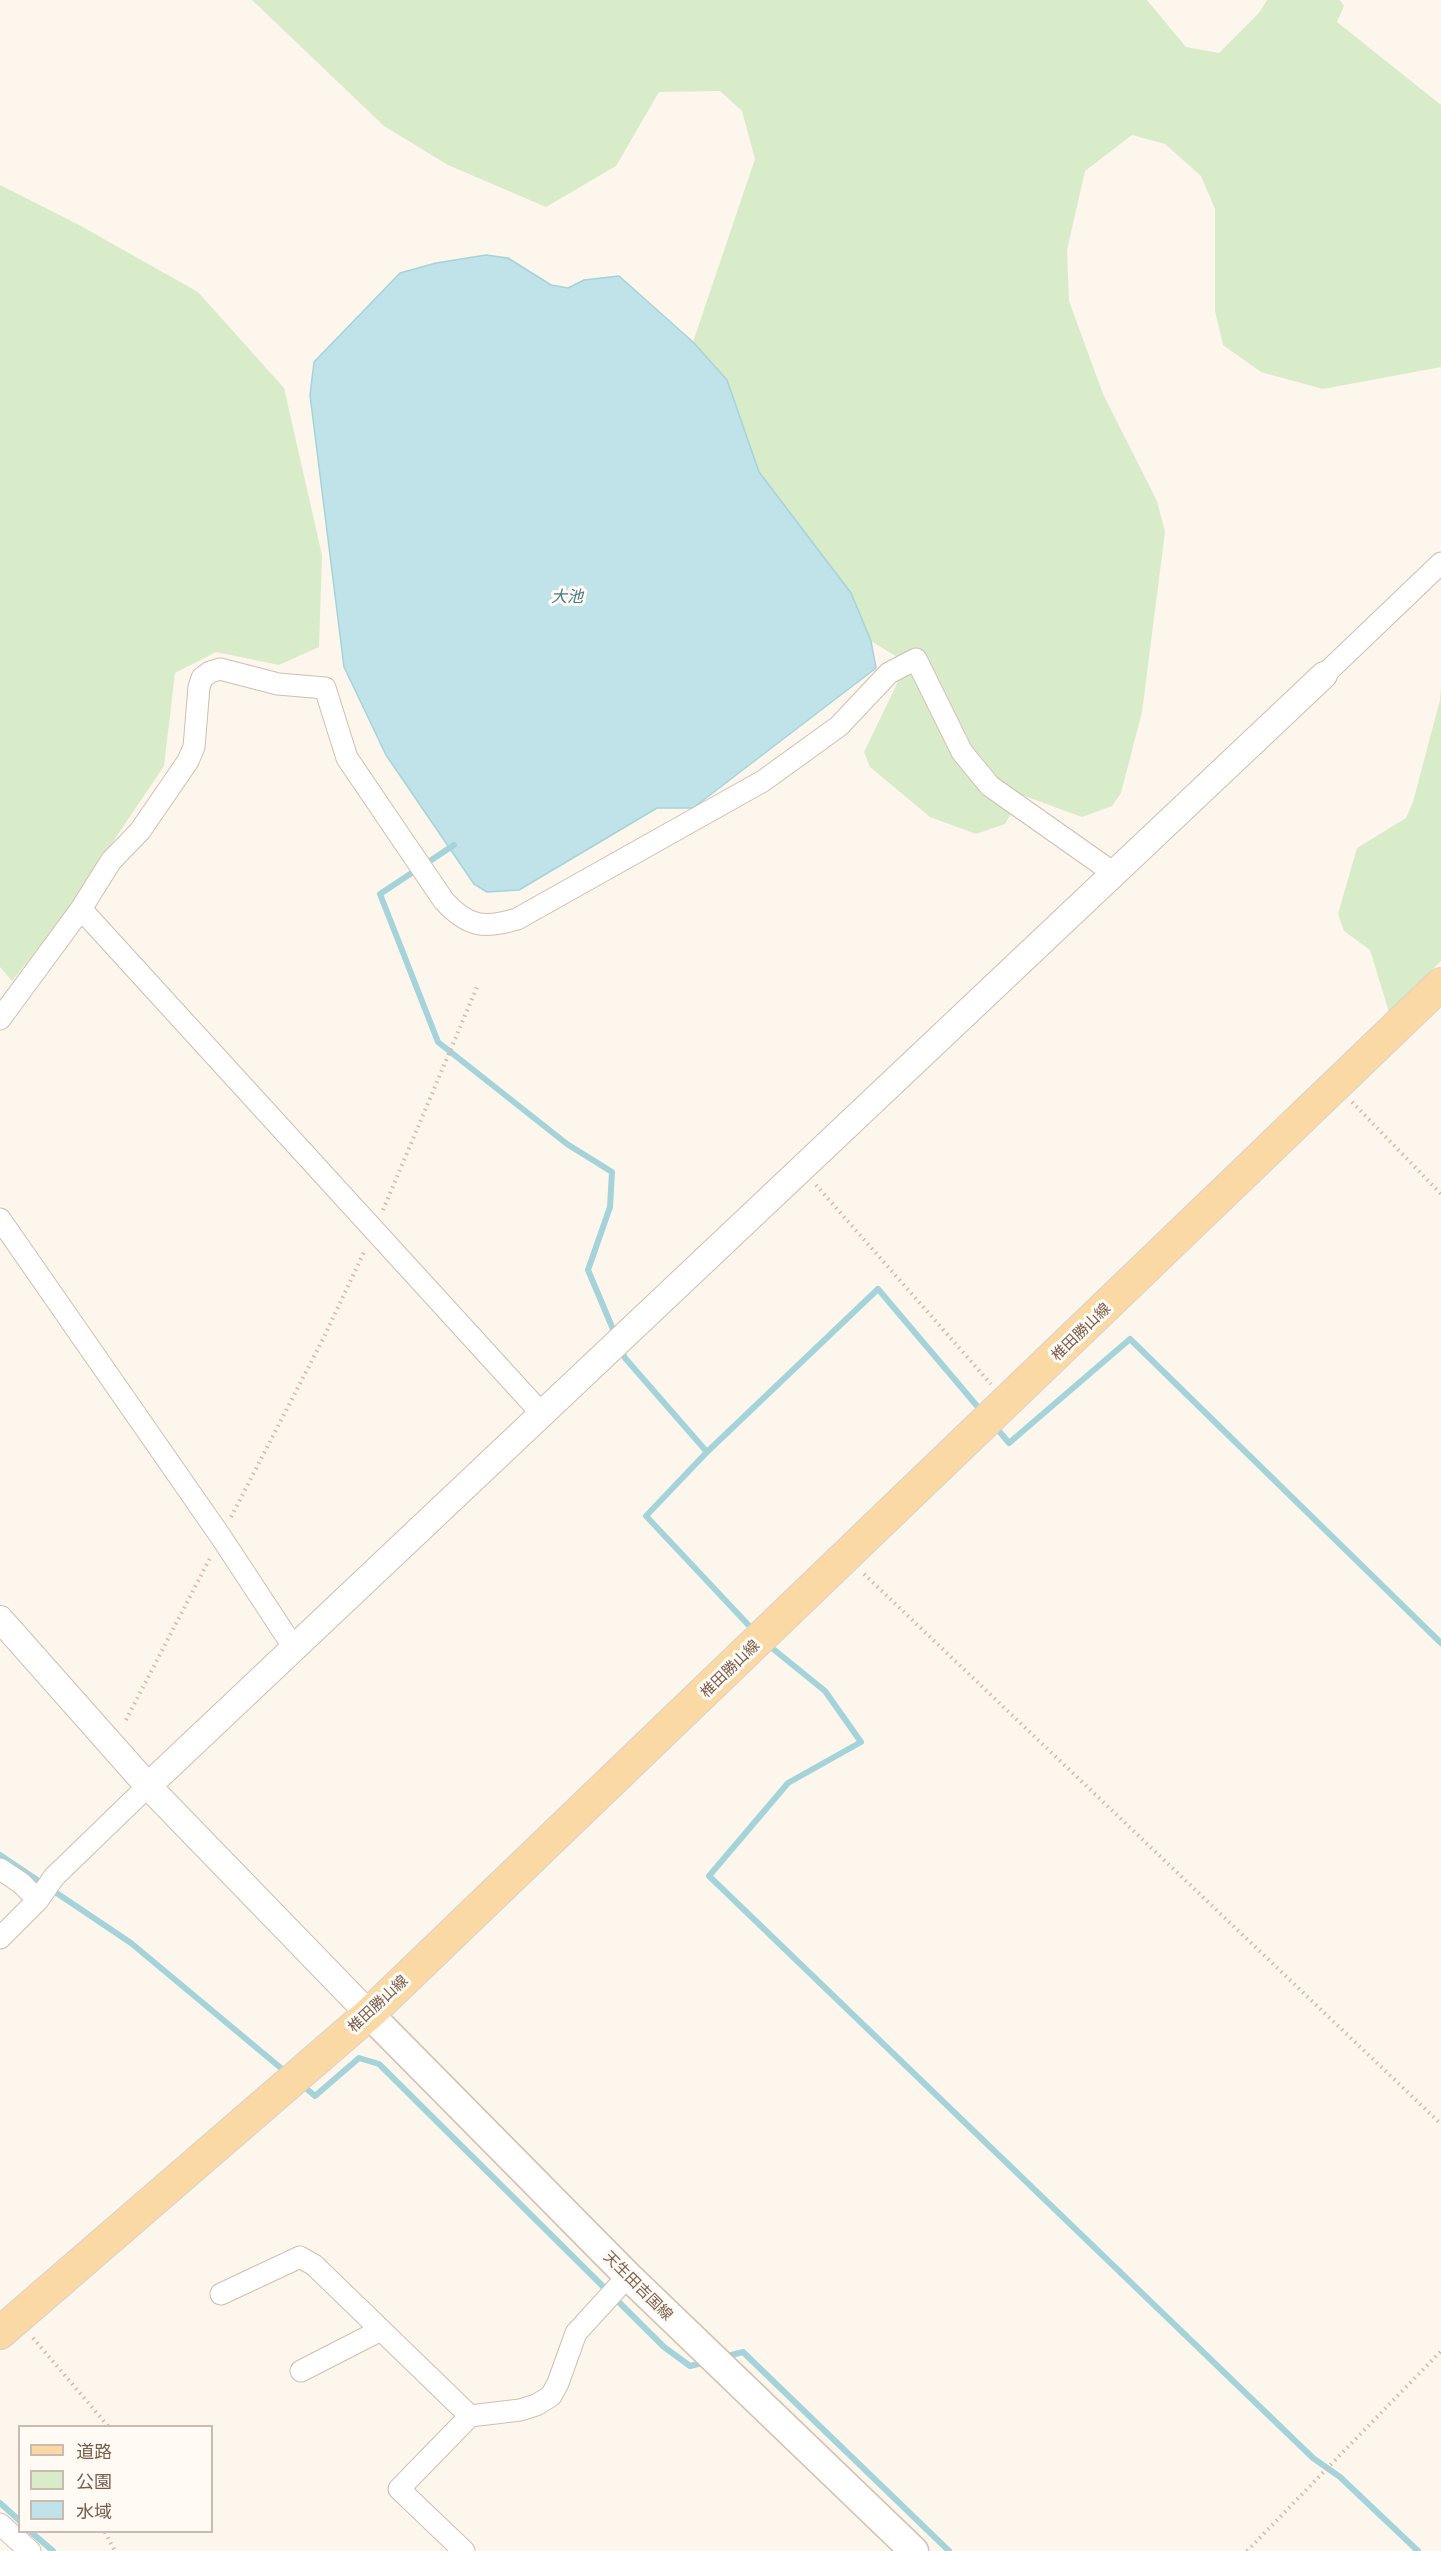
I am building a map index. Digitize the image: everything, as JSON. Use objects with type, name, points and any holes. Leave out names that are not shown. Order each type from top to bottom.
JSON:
[{"type":"main road","name":"椎田勝山線","points":[[9,2326],[369,2014],[847,1558],[1441,984]]},
{"type":"main road","name":"天生田吉国線","points":[[369,2014],[628,2276],[914,2551]]},
{"type":"street","points":[[0,1938],[38,1900],[54,1877],[148,1786],[1115,874],[1441,563]]},
{"type":"street","points":[[0,1019],[81,909],[111,861],[140,831],[188,761],[194,747],[197,730],[199,687],[202,678],[220,669],[278,684],[325,688],[347,758],[444,901],[458,916],[474,924],[495,926],[517,919],[764,781],[839,726],[890,673],[916,659],[962,752],[990,786],[1115,874]]},
{"type":"street","points":[[81,909],[543,1415]]},
{"type":"street","points":[[0,1219],[294,1648]]},
{"type":"street","points":[[0,1619],[148,1786],[369,2014]]},
{"type":"street","points":[[0,1869],[21,1883],[38,1900]]},
{"type":"street","points":[[221,2294],[300,2257],[314,2265],[470,2416]]},
{"type":"street","points":[[464,2551],[399,2489],[470,2416],[520,2410],[536,2405],[551,2396],[576,2333],[628,2276]]},
{"type":"street","points":[[301,2371],[381,2330]]},
{"type":"street","points":[[0,2524],[30,2551]]},
{"type":"path","points":[[126,1720],[323,1339],[374,1230],[477,987]]},
{"type":"path","points":[[1336,1087],[1441,1194]]},
{"type":"path","points":[[802,1169],[1007,1403]]},
{"type":"path","points":[[847,1558],[1441,2124]]},
{"type":"path","points":[[9,2326],[106,2425]]},
{"type":"path","points":[[1247,2551],[1441,2351]]},
{"type":"path","points":[[106,2533],[115,2551]]},
{"type":"green space","points":[[252,0],[1147,0],[1186,47],[1219,53],[1259,13],[1267,0],[1340,0],[1344,6],[1337,22],[1441,105],[1441,367],[1323,389],[1261,372],[1223,345],[1215,311],[1215,209],[1201,176],[1165,144],[1132,135],[1085,171],[1067,250],[1069,301],[1103,394],[1157,501],[1165,532],[1142,712],[1121,793],[1112,806],[1082,817],[1022,795],[1005,824],[976,834],[930,817],[870,767],[864,752],[907,663],[871,641],[851,593],[759,472],[727,380],[693,342],[755,159],[742,111],[720,91],[659,92],[616,166],[546,207],[448,165],[384,126]]},
{"type":"green space","points":[[0,185],[79,225],[198,292],[284,388],[322,555],[319,647],[279,665],[216,652],[175,673],[164,766],[61,919],[12,981],[0,967]]},
{"type":"green space","points":[[1441,687],[1441,961],[1389,1012],[1370,950],[1344,931],[1338,914],[1357,848],[1406,818],[1413,802],[1440,700]]},
{"type":"water","name":"大池","points":[[486,255],[508,258],[551,285],[568,288],[584,280],[619,276],[693,342],[727,380],[759,472],[851,593],[871,641],[876,668],[693,808],[657,808],[519,890],[487,892],[474,884],[386,755],[344,667],[310,395],[314,362],[400,273],[436,263]]},
{"type":"waterway","points":[[454,845],[380,894],[438,1042],[567,1144],[612,1172],[610,1207],[588,1270],[615,1334]]},
{"type":"waterway","points":[[621,1349],[625,1358],[707,1452],[878,1289],[983,1413]]},
{"type":"waterway","points":[[994,1425],[1009,1443],[1130,1339],[1441,1643]]},
{"type":"waterway","points":[[707,1452],[646,1516],[755,1632]]},
{"type":"waterway","points":[[767,1644],[825,1691],[861,1742],[788,1783],[709,1876],[1313,2458],[1340,2477],[1418,2551]]},
{"type":"waterway","points":[[0,1855],[131,1943],[288,2074]]},
{"type":"waterway","points":[[301,2084],[315,2096],[359,2058],[379,2064],[664,2347],[690,2366],[706,2362]]},
{"type":"waterway","points":[[724,2357],[743,2352],[949,2551]]},
{"type":"waterway","points":[[0,2503],[18,2519]]},
{"type":"waterway","points":[[32,2533],[53,2551]]}]
